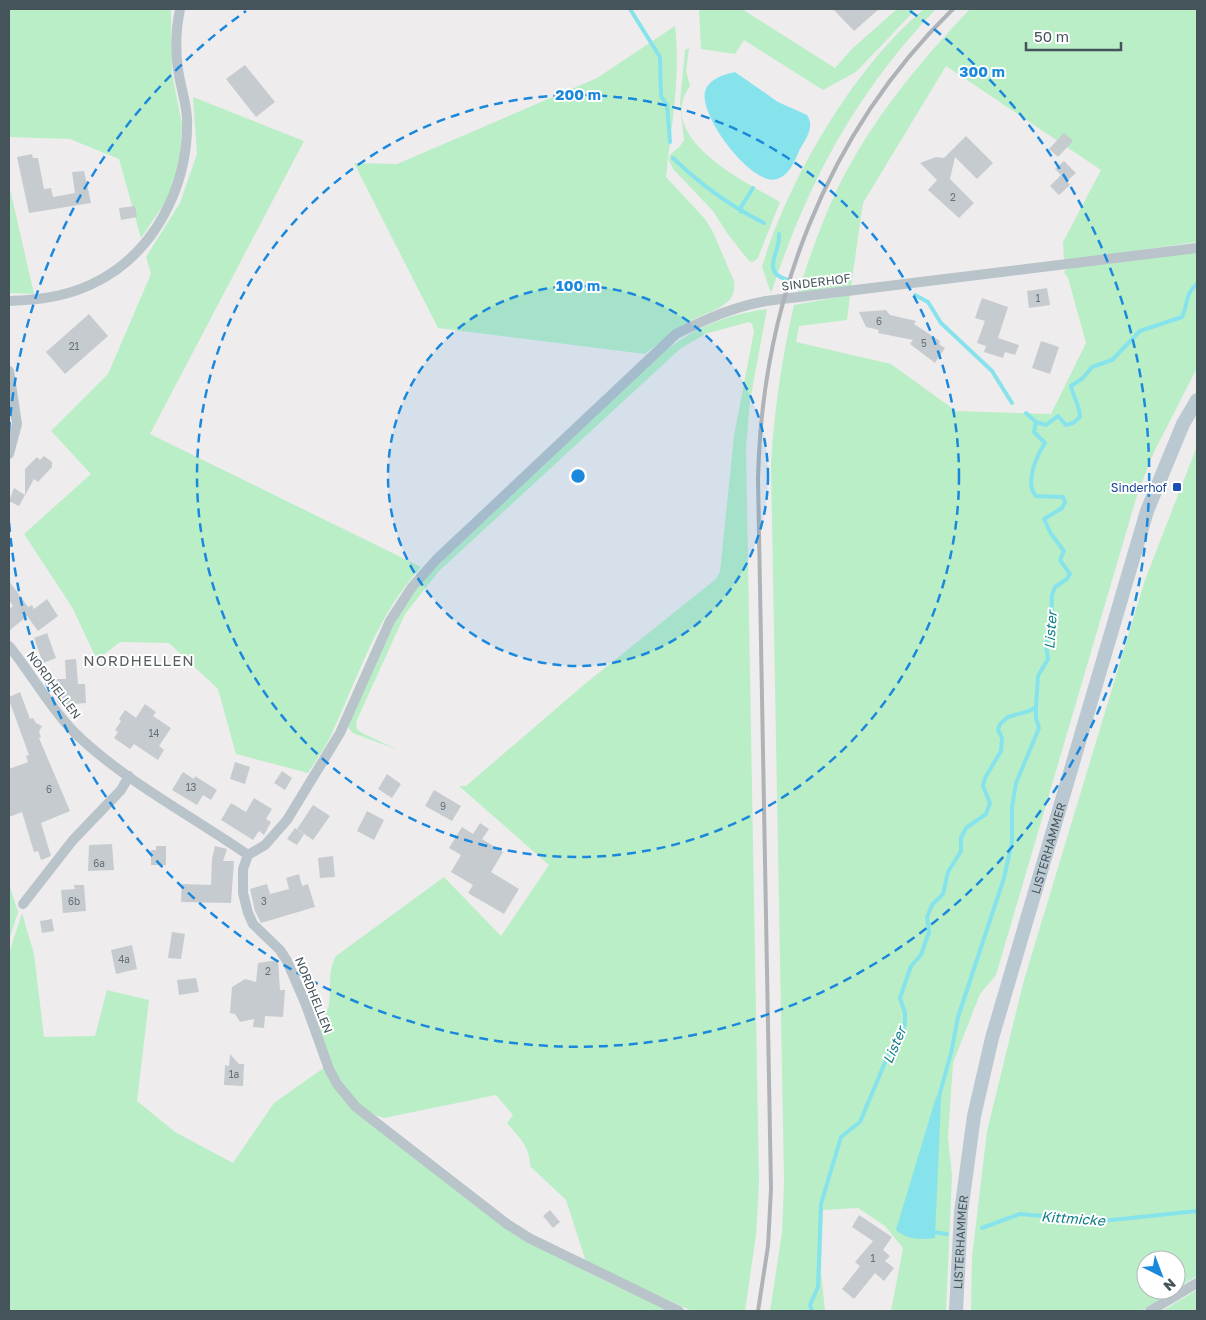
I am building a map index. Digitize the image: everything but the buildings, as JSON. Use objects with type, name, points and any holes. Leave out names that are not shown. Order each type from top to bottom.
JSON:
[{"type":"main road","name":"LISTERHAMMER","points":[[956,1311],[963,1196],[974,1116],[992,1038],[1146,511],[1182,424],[1197,400]]},
{"type":"street","points":[[9,301],[39,300],[91,285],[129,259],[146,242],[163,218],[179,182],[187,136],[187,115],[176,46],[180,9]]},
{"type":"street","name":"SINDERHOF","points":[[248,855],[265,845],[287,820],[340,733],[390,621],[412,587],[436,560],[676,334],[712,316],[740,306],[766,301],[1197,248]]},
{"type":"street","points":[[9,371],[17,424],[9,454]]},
{"type":"street","name":"NORDHELLEN","points":[[9,646],[62,719],[91,748],[129,776],[248,855],[243,869],[243,885],[248,913],[253,924],[280,950],[287,961],[306,1005],[329,1069],[337,1084],[356,1107],[507,1224],[529,1238],[679,1311]]},
{"type":"street","points":[[23,904],[74,840],[121,790],[129,776]]},
{"type":"street","points":[[1150,1311],[1197,1283]]},
{"type":"green space","points":[[9,9],[171,9],[172,74],[182,124],[180,161],[168,198],[141,238],[119,159],[70,139],[9,137]]},
{"type":"green space","points":[[699,9],[742,9],[835,68],[852,49],[897,9],[916,9],[856,72],[823,90],[744,40],[735,54],[701,49]]},
{"type":"green space","points":[[924,9],[936,9],[907,41],[882,73],[837,141],[801,214],[771,293],[762,267],[788,198],[806,162],[826,127],[849,93],[898,33]]},
{"type":"green space","points":[[970,9],[1197,9],[1197,242],[1064,261],[1063,242],[1101,170],[946,66],[863,203],[851,286],[798,292],[834,196],[862,145],[912,74]]},
{"type":"green space","points":[[675,26],[677,45],[676,83],[666,177],[705,219],[713,232],[734,281],[734,290],[731,298],[724,305],[683,326],[645,354],[438,328],[354,163],[397,164],[597,78]]},
{"type":"green space","points":[[689,48],[686,71],[690,86],[682,105],[684,123],[693,140],[708,156],[727,170],[780,202],[758,258],[753,262],[749,261],[727,233],[713,211],[673,169],[669,160],[670,155],[684,140],[680,103],[685,50]]},
{"type":"green space","points":[[193,97],[304,141],[150,434],[421,567],[392,605],[381,625],[330,738],[308,773],[236,754],[218,689],[169,643],[120,642],[97,660],[72,607],[24,534],[91,474],[51,431],[108,374],[151,274],[146,257],[180,203],[197,154]]},
{"type":"green space","points":[[9,185],[34,294],[9,293]]},
{"type":"green space","points":[[1197,250],[1197,368],[1154,452],[1138,492],[996,975],[980,994],[953,1063],[948,1137],[952,1176],[946,1311],[891,1311],[903,1248],[885,1226],[858,1208],[823,1210],[821,1272],[825,1311],[770,1311],[782,1233],[784,1182],[771,465],[779,384],[794,305],[850,295],[847,320],[799,326],[796,342],[891,364],[956,411],[1051,414],[1086,343],[1068,278],[1064,272],[1068,267]]},
{"type":"green space","points":[[767,309],[750,401],[746,448],[759,1182],[756,1235],[745,1311],[692,1311],[586,1262],[566,1200],[530,1166],[526,1148],[507,1123],[513,1115],[496,1095],[384,1118],[371,1113],[359,1105],[350,1094],[335,1070],[317,1030],[328,1008],[331,974],[336,956],[444,877],[501,936],[549,865],[459,786],[466,786],[586,683],[716,579],[720,572],[734,436],[754,331],[752,324],[749,322],[705,334],[680,349],[439,571],[405,614],[356,722],[357,729],[362,733],[398,750],[353,733],[349,729],[348,724],[397,618],[414,592],[436,567],[661,354],[685,337],[711,324],[738,314]]},
{"type":"green space","points":[[1197,446],[1197,1276],[1186,1283],[1186,1250],[1136,1250],[1136,1300],[1159,1300],[1141,1311],[971,1311],[972,1257],[987,1131],[1024,980],[1145,580]]},
{"type":"green space","points":[[9,884],[18,912],[9,941]]},
{"type":"green space","points":[[22,913],[34,954],[44,1037],[95,1036],[107,990],[149,1000],[137,1101],[175,1132],[233,1163],[274,1103],[325,1067],[338,1092],[500,1223],[587,1272],[668,1311],[9,1311],[9,953]]},
{"type":"green space","points":[[1197,1290],[1197,1311],[1162,1311],[1180,1300],[1186,1300],[1186,1296]]},
{"type":"water","points":[[735,72],[778,102],[807,115],[809,119],[809,132],[789,171],[782,177],[766,179],[754,172],[729,148],[710,117],[705,103],[707,87],[713,80]]},
{"type":"water","points":[[936,1097],[941,1098],[935,1238],[915,1238],[905,1236],[896,1230]]},
{"type":"waterway","points":[[630,9],[660,57],[661,96],[667,105],[670,142]]},
{"type":"waterway","points":[[673,158],[716,194],[764,223]]},
{"type":"waterway","points":[[741,212],[741,207],[753,188]]},
{"type":"waterway","points":[[779,234],[779,242],[773,264],[774,271],[780,277],[799,282],[837,282]]},
{"type":"waterway","name":"Lister","points":[[812,1311],[810,1305],[818,1287],[821,1204],[841,1137],[860,1122],[886,1060],[905,1025],[905,1013],[900,998],[911,966],[921,955],[929,932],[927,917],[932,905],[943,894],[948,872],[961,851],[961,838],[966,828],[986,814],[990,803],[983,786],[985,778],[1001,751],[1002,738],[998,730],[1000,724],[1008,717],[1036,707],[1038,676],[1048,659],[1046,645],[1051,627],[1052,595],[1055,587],[1067,579],[1070,574],[1060,560],[1064,551],[1051,534],[1044,519],[1062,508],[1065,502],[1063,497],[1036,496],[1031,484],[1033,469],[1045,443],[1034,432],[1036,422],[1046,425],[1058,416],[1066,425],[1073,423],[1080,417],[1071,386],[1083,378],[1092,367],[1112,360],[1140,331],[1182,317],[1190,291],[1197,284]]},
{"type":"waterway","points":[[915,295],[928,302],[941,323],[992,371],[1012,403]]},
{"type":"waterway","points":[[1026,413],[1036,422]]},
{"type":"waterway","points":[[938,1100],[951,1053],[958,1017],[1004,878],[1012,842],[1012,807],[1016,783],[1039,728],[1036,718],[1036,707]]},
{"type":"waterway","name":"Kittmicke","points":[[982,1228],[1020,1214],[1102,1221],[1197,1211]]},
{"type":"waterway","name":"Kittmicke","points":[[933,1232],[947,1234]]},
{"type":"railway","points":[[758,1311],[768,1246],[771,1189],[758,478],[762,413],[772,348],[788,285],[809,224],[837,166],[870,110],[908,58],[953,9]]},
{"type":"place","name":"Sinderhof","points":[[1177,487]]},
{"type":"district","name":"NORDHELLEN","points":[[139,660]]}]
